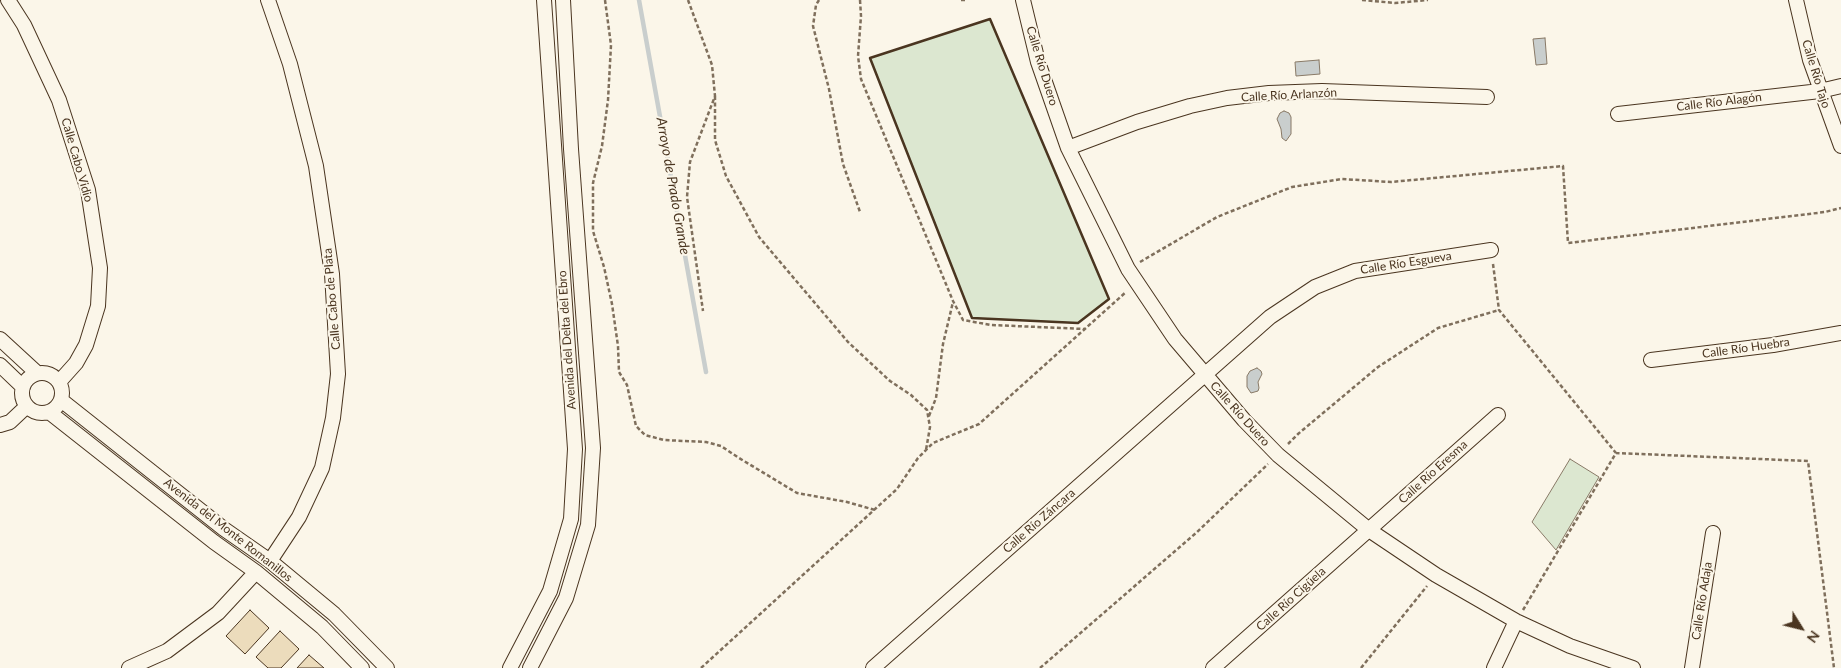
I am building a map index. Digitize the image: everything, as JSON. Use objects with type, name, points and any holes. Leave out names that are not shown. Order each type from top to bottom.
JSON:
[{"type":"street","name":"Calle Cabo Vidio","points":[[8,0],[24,25],[60,100],[88,190],[100,268],[98,306],[86,345],[76,363],[59,382]]},
{"type":"street","name":"Calle Cabo de Plata","points":[[268,0],[290,64],[316,166],[332,274],[338,374],[333,418],[322,468],[299,517],[270,561]]},
{"type":"street","name":"Avenida del Delta del Ebro","points":[[510,668],[550,591],[571,519],[575,449],[544,0]]},
{"type":"street","name":"Avenida del Delta del Ebro","points":[[530,668],[566,598],[588,525],[593,448],[572,159],[563,0]]},
{"type":"street","name":"Calle Río Duero","points":[[1023,0],[1038,62],[1068,148],[1128,269],[1175,339],[1278,455],[1369,530],[1436,575],[1516,622],[1570,646],[1634,668]]},
{"type":"street","name":"Calle Río Tajo","points":[[1796,0],[1810,60],[1841,146]]},
{"type":"street","name":"Calle Río Alagón","points":[[1618,114],[1820,91],[1841,86]]},
{"type":"street","name":"Calle Río Arlanzón","points":[[1068,148],[1137,122],[1190,106],[1226,98],[1270,93],[1322,91],[1487,97]]},
{"type":"street","name":"Calle Río Esgueva","points":[[1205,375],[1270,316],[1315,287],[1355,271],[1491,250]]},
{"type":"street","name":"Calle Río Huebra","points":[[1650,360],[1772,345],[1841,333]]},
{"type":"street","points":[[0,339],[36,373],[49,374],[59,382],[62,390],[61,400],[49,412],[37,412],[27,406],[22,394],[26,381],[36,373]]},
{"type":"street","points":[[0,365],[23,387]]},
{"type":"street","name":"Calle Río Záncara","points":[[873,668],[1205,375]]},
{"type":"street","name":"Avenida del Monte Romanillos","points":[[61,400],[224,529],[270,561],[334,614],[387,668]]},
{"type":"street","points":[[0,425],[10,422],[27,406]]},
{"type":"street","name":"Avenida del Monte Romanillos","points":[[49,412],[214,542],[256,572],[322,627],[362,668]]},
{"type":"street","name":"Calle Río Eresma","points":[[1369,530],[1498,415]]},
{"type":"street","name":"Calle Río Cigüela","points":[[1213,668],[1369,530]]},
{"type":"street","name":"Calle Río Adaja","points":[[1692,668],[1713,533]]},
{"type":"street","points":[[129,668],[167,651],[218,612],[256,572]]},
{"type":"street","points":[[1494,668],[1516,622]]},
{"type":"path","points":[[605,0],[610,46],[608,100],[602,146],[593,183],[594,231],[612,304],[618,346],[618,372],[627,385],[636,426],[644,435],[664,440],[700,441],[721,446],[797,493],[847,502],[875,510]]},
{"type":"path","points":[[688,0],[712,65],[715,96],[715,140],[726,176],[759,237],[848,342],[890,381],[911,395],[927,410],[930,427],[926,450]]},
{"type":"path","points":[[820,0],[816,5],[814,26],[829,89],[843,164],[860,212]]},
{"type":"path","points":[[860,0],[861,16],[858,56],[861,79],[953,301],[963,320],[992,325],[1085,329]]},
{"type":"path","points":[[961,0],[966,0]]},
{"type":"path","points":[[1362,0],[1395,3],[1428,0]]},
{"type":"path","points":[[703,311],[687,197],[690,162],[715,96]]},
{"type":"path","points":[[1128,269],[1217,217],[1292,187],[1342,179],[1391,182],[1563,166],[1568,243],[1825,212],[1841,208]]},
{"type":"path","points":[[1491,250],[1499,310],[1616,453],[1808,461],[1834,668]]},
{"type":"path","points":[[701,668],[897,489],[918,458],[933,443],[979,424],[1137,283]]},
{"type":"path","points":[[928,417],[936,398],[943,344],[953,301]]},
{"type":"path","points":[[1040,668],[1196,533],[1298,434],[1378,367],[1438,328],[1499,310]]},
{"type":"path","points":[[1516,622],[1616,453]]},
{"type":"path","points":[[1361,668],[1436,575]]},
{"type":"green space","points":[[990,19],[1109,299],[1078,323],[972,318],[870,58]]},
{"type":"green space","points":[[1570,459],[1599,477],[1556,550],[1532,522]]},
{"type":"shaded area","points":[[1545,38],[1547,64],[1536,65],[1533,39]]},
{"type":"shaded area","points":[[1319,60],[1320,74],[1296,76],[1295,62]]},
{"type":"shaded area","points":[[1284,111],[1289,113],[1291,117],[1291,134],[1286,141],[1282,138],[1277,119],[1280,113]]},
{"type":"shaded area","points":[[1257,368],[1262,374],[1258,382],[1259,388],[1258,391],[1251,393],[1247,387],[1247,376],[1250,371]]},
{"type":"building","points":[[250,610],[269,628],[245,654],[226,636]]},
{"type":"building","points":[[280,631],[299,649],[281,668],[268,668],[256,657]]},
{"type":"building","points":[[309,655],[324,668],[297,668]]},
{"type":"waterway","name":"Arroyo de Prado Grande","points":[[639,0],[706,372]]},
{"type":"wall","points":[[990,19],[1109,299],[1078,323],[972,318],[870,58],[990,19]]}]
